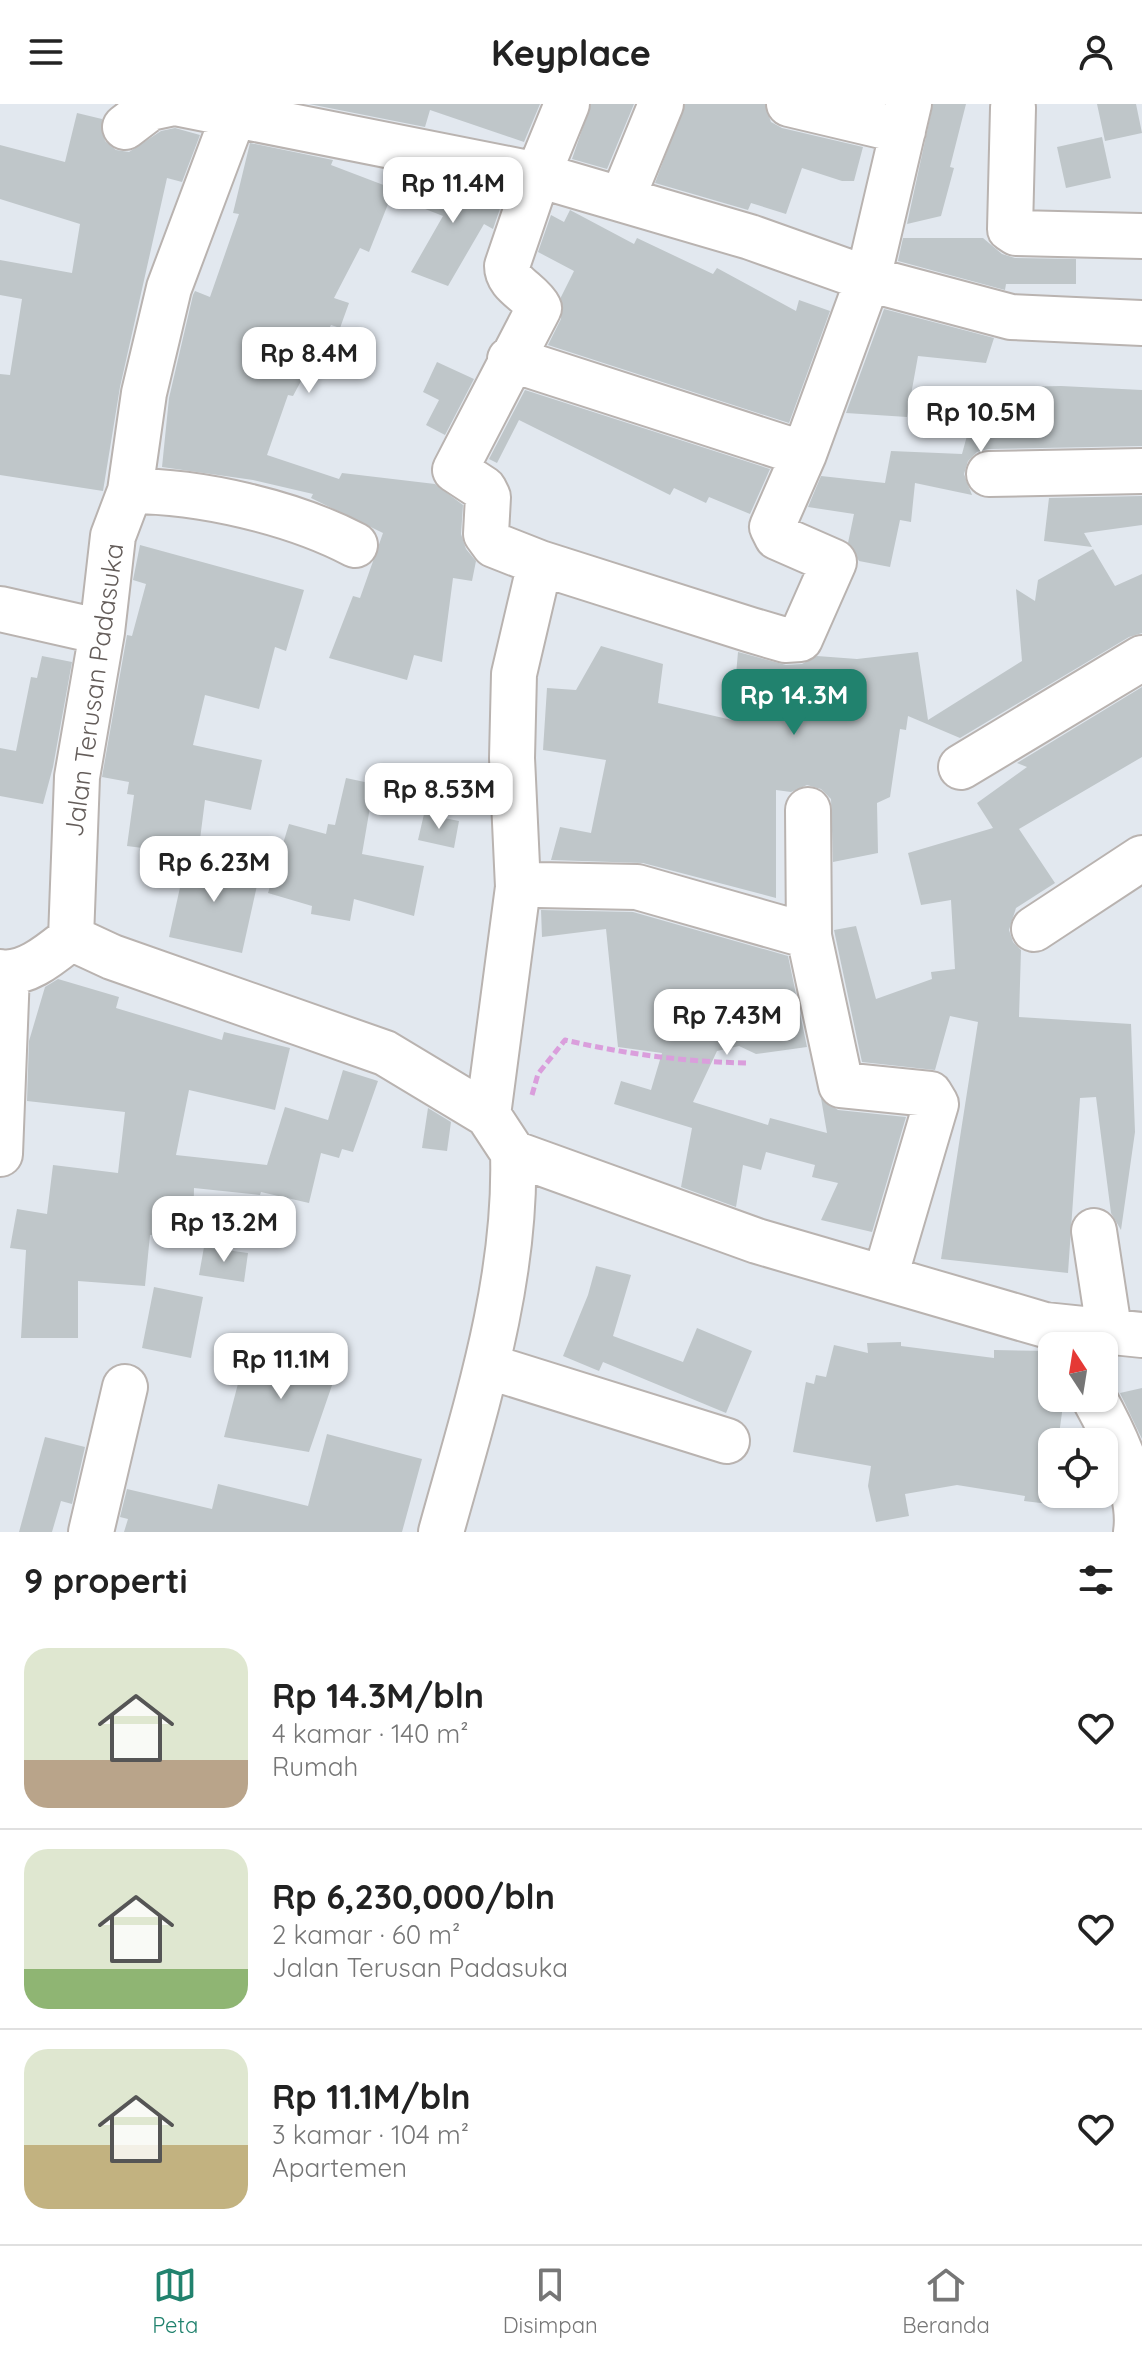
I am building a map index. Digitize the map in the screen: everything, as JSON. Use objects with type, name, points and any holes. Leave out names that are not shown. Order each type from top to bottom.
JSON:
[{"type":"street","points":[[125,127],[150,108],[169,104]]},
{"type":"street","points":[[180,104],[236,109],[538,175],[750,237],[868,279],[1011,317],[1142,323]]},
{"type":"street","points":[[567,104],[538,175],[507,273],[539,308],[455,470],[484,489],[488,497],[486,534],[494,545],[540,563],[785,640],[800,639],[834,562],[777,537],[773,532],[868,279],[906,117],[789,104]]},
{"type":"street","points":[[622,199],[661,104]]},
{"type":"street","points":[[1013,108],[1010,229],[1016,233],[1142,236]]},
{"type":"street","name":"Jalan Terusan Padasuka","points":[[71,938],[77,777],[102,632],[113,536],[130,491],[144,393],[169,288],[236,109]]},
{"type":"street","points":[[510,359],[804,454]]},
{"type":"street","points":[[989,474],[1142,471]]},
{"type":"street","points":[[130,491],[168,491],[212,500],[324,529],[355,545]]},
{"type":"street","points":[[488,1115],[518,887],[512,758],[514,674],[540,563]]},
{"type":"street","points":[[0,609],[102,632]]},
{"type":"street","points":[[961,767],[1142,658]]},
{"type":"street","points":[[808,810],[809,936],[841,1085],[930,1094],[936,1104],[885,1277]]},
{"type":"street","points":[[1034,929],[1137,872]]},
{"type":"street","points":[[538,885],[637,887],[809,936]]},
{"type":"street","points":[[0,1154],[4,973],[44,960],[71,938],[112,957],[385,1053],[488,1115],[513,1153],[515,1206],[487,1366],[441,1532]]},
{"type":"street","points":[[513,1153],[757,1241],[1045,1325],[1088,1332]]},
{"type":"street","points":[[1094,1231],[1107,1332]]},
{"type":"street","points":[[487,1366],[727,1441]]},
{"type":"street","points":[[91,1532],[125,1387]]},
{"type":"street","points":[[1102,1412],[1128,1474],[1138,1522],[1136,1532]]},
{"type":"path","points":[[530,1100],[538,1074],[565,1040],[611,1051],[698,1062],[748,1063]]},
{"type":"building","points":[[309,104],[540,104],[524,142],[430,110],[425,127]]},
{"type":"building","points":[[591,104],[634,104],[607,169],[572,159]]},
{"type":"building","points":[[685,104],[765,104],[771,122],[782,128],[863,147],[854,181],[842,181],[802,168],[786,214],[751,203],[748,210],[655,183]]},
{"type":"building","points":[[933,104],[966,104],[950,167],[954,168],[941,216],[907,224]]},
{"type":"building","points":[[1097,104],[1136,104],[1142,133],[1105,141]]},
{"type":"building","points":[[77,113],[102,119],[105,141],[116,150],[129,152],[161,131],[175,128],[200,135],[182,182],[167,178],[120,387],[103,491],[0,475],[0,374],[10,375],[22,299],[0,295],[0,260],[72,273],[80,224],[0,199],[0,145],[65,162]]},
{"type":"building","points":[[1102,137],[1111,178],[1066,188],[1057,147]]},
{"type":"building","points":[[250,143],[333,160],[331,165],[394,189],[369,252],[360,248],[334,298],[349,303],[340,328],[331,325],[293,396],[288,395],[267,455],[339,479],[342,473],[435,484],[463,505],[461,534],[466,549],[476,561],[472,581],[453,578],[442,662],[414,655],[407,680],[329,658],[353,596],[360,598],[383,533],[311,498],[313,494],[253,480],[162,467],[169,398],[193,295],[195,291],[210,297],[239,214],[233,213]]},
{"type":"building","points":[[420,177],[505,194],[493,229],[484,224],[448,286],[411,272],[443,216],[410,203]]},
{"type":"building","points":[[570,210],[634,244],[637,238],[713,274],[717,268],[796,311],[799,300],[830,311],[789,423],[548,345],[561,319],[561,297],[574,271],[538,252],[551,215],[564,222]]},
{"type":"building","points":[[903,238],[983,238],[1002,254],[1015,258],[1076,259],[1076,284],[1006,284],[1005,290],[898,261]]},
{"type":"building","points":[[884,309],[994,338],[986,363],[918,356],[907,417],[846,413]]},
{"type":"building","points":[[437,362],[474,379],[445,435],[426,425],[439,400],[423,392]]},
{"type":"building","points":[[1061,386],[1142,390],[1142,446],[988,449],[977,452],[968,461],[964,474],[972,495],[915,483],[911,522],[900,520],[890,567],[859,561],[848,543],[854,514],[808,507],[821,476],[885,483],[891,451],[962,454],[980,388]]},
{"type":"building","points":[[525,390],[770,469],[750,514],[709,497],[706,503],[674,488],[670,495],[519,420],[497,463],[489,459]]},
{"type":"building","points":[[1142,496],[1142,525],[1084,533],[1092,547],[1044,541],[1049,498]]},
{"type":"building","points":[[140,545],[304,590],[286,651],[275,647],[259,709],[205,695],[193,745],[262,760],[251,810],[205,800],[198,855],[127,846],[134,795],[127,794],[129,782],[102,777],[127,635],[132,636],[146,584],[133,580]]},
{"type":"building","points":[[1093,549],[1115,586],[1142,574],[1142,633],[1129,637],[960,738],[908,716],[906,730],[900,729],[890,797],[877,803],[878,853],[833,862],[831,799],[821,789],[807,785],[791,792],[776,790],[776,898],[643,863],[551,860],[560,827],[591,833],[606,760],[543,750],[547,688],[576,690],[601,646],[663,664],[658,703],[732,720],[738,652],[786,665],[802,664],[817,656],[857,659],[918,652],[928,720],[1022,661],[1016,589],[1035,601],[1038,580]]},
{"type":"building","points":[[42,656],[72,662],[43,804],[0,796],[0,748],[16,751],[31,677],[37,678]]},
{"type":"building","points":[[1142,687],[1142,757],[1019,829],[1055,883],[1016,908],[1009,930],[1013,942],[1021,950],[1019,1017],[1131,1024],[1135,1132],[1121,1230],[1111,1213],[1096,1097],[1080,1098],[1068,1273],[941,1259],[978,1022],[950,1016],[935,1070],[862,1062],[834,930],[856,926],[876,999],[932,979],[931,972],[955,969],[951,900],[921,905],[908,853],[993,828],[977,803],[1027,767],[1017,763]]},
{"type":"building","points":[[346,778],[374,784],[362,854],[424,866],[414,916],[354,899],[350,921],[311,914],[312,906],[268,893],[289,824],[326,834],[328,824],[335,825]]},
{"type":"building","points":[[424,814],[459,821],[454,848],[418,840]]},
{"type":"building","points":[[187,856],[260,872],[242,953],[169,937]]},
{"type":"building","points":[[541,910],[633,912],[788,956],[807,1047],[756,1054],[739,1046],[717,1051],[693,1102],[768,1125],[770,1118],[827,1133],[821,1098],[838,1110],[906,1117],[872,1232],[821,1220],[838,1183],[812,1177],[815,1165],[766,1152],[761,1170],[743,1165],[736,1207],[681,1187],[692,1128],[614,1104],[621,1081],[651,1090],[662,1053],[618,1047],[606,929],[542,937]]},
{"type":"building","points":[[58,979],[119,997],[116,1008],[222,1040],[224,1032],[290,1048],[275,1110],[189,1090],[176,1155],[267,1165],[285,1107],[328,1120],[343,1070],[378,1081],[353,1152],[342,1149],[339,1158],[321,1153],[309,1203],[261,1192],[260,1195],[194,1188],[193,1235],[150,1235],[145,1286],[78,1281],[78,1338],[21,1338],[26,1250],[10,1248],[17,1209],[47,1214],[53,1165],[118,1173],[125,1112],[27,1101],[29,1041],[45,987]]},
{"type":"building","points":[[428,1108],[451,1122],[447,1151],[422,1148]]},
{"type":"building","points":[[204,1247],[248,1253],[244,1282],[199,1275]]},
{"type":"building","points":[[596,1266],[631,1275],[613,1336],[683,1362],[697,1328],[752,1351],[726,1413],[603,1362],[599,1371],[563,1356],[588,1295]]},
{"type":"building","points":[[154,1287],[203,1297],[191,1358],[142,1348]]},
{"type":"building","points":[[901,1342],[901,1346],[994,1358],[994,1350],[1038,1351],[1038,1412],[1062,1412],[1060,1428],[1038,1428],[1038,1503],[1024,1501],[1025,1496],[957,1485],[905,1494],[909,1516],[876,1522],[868,1486],[871,1466],[793,1452],[806,1382],[814,1384],[816,1375],[826,1377],[834,1345],[868,1353],[867,1343]]},
{"type":"building","points":[[275,1353],[340,1362],[309,1452],[224,1437],[245,1357],[274,1365]]},
{"type":"building","points":[[1142,1388],[1142,1439],[1120,1393]]},
{"type":"building","points":[[327,1434],[422,1459],[402,1532],[124,1532],[128,1519],[120,1517],[127,1489],[212,1509],[218,1484],[308,1506]]},
{"type":"building","points":[[45,1437],[85,1447],[72,1504],[61,1501],[52,1532],[19,1532]]}]
